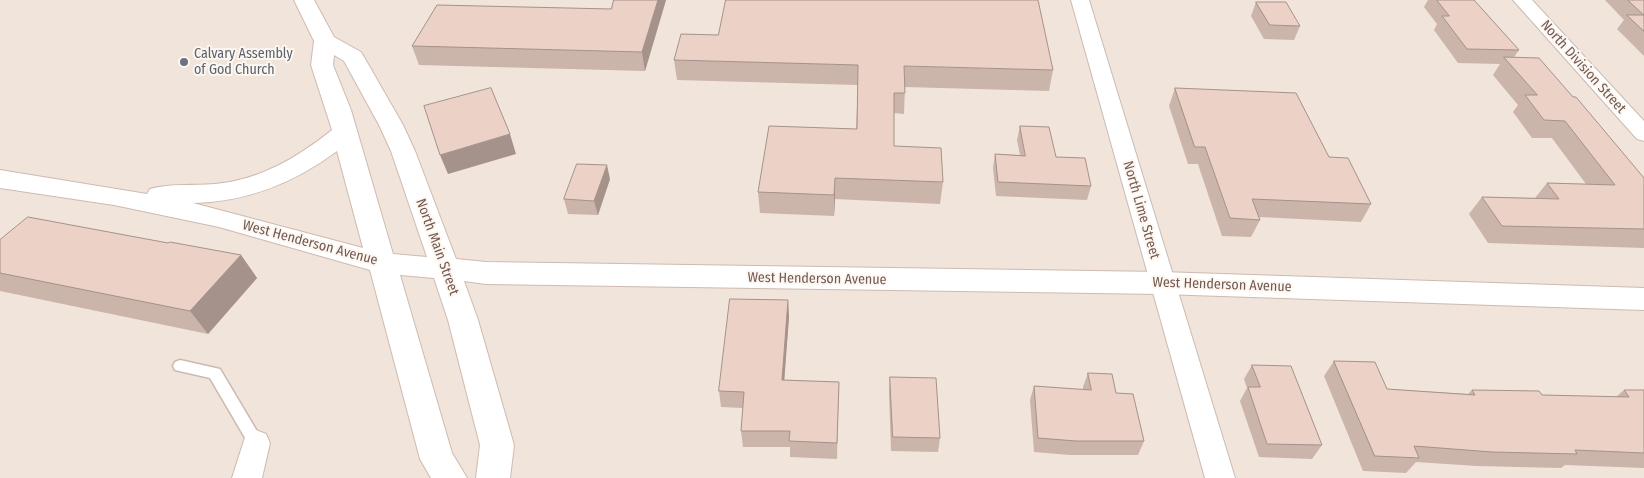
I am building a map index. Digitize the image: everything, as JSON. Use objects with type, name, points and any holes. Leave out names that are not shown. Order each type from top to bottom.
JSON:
[{"type":"main road","points":[[304,0],[326,41],[322,64],[339,110],[437,459],[450,478]]},
{"type":"main road","name":"North Main Street","points":[[326,41],[352,56],[391,125],[403,151],[463,320],[498,445],[493,478]]},
{"type":"main road","points":[[114,196],[232,191],[264,182],[291,170],[319,153],[344,133]]},
{"type":"main road","name":"West Henderson Avenue","points":[[0,179],[114,196],[219,218],[383,263],[444,270],[486,273],[802,279],[1161,283],[1644,299]]},
{"type":"street","name":"North Lime Street","points":[[1080,0],[1161,283],[1220,478]]},
{"type":"street","name":"North Division Street","points":[[1522,0],[1644,134]]},
{"type":"street","points":[[247,478],[256,444]]},
{"type":"lane","points":[[180,366],[215,373],[256,444]]},
{"type":"shaded area","points":[[0,0],[1644,0],[1644,478],[0,478]]},
{"type":"building","points":[[614,0],[658,0],[642,52],[412,46],[437,5],[611,9]]},
{"type":"building","points":[[726,0],[1038,0],[1053,70],[904,66],[905,93],[894,93],[894,146],[941,148],[943,182],[835,178],[834,195],[758,192],[769,126],[857,129],[858,65],[674,60],[681,34],[718,35]]},
{"type":"building","points":[[1437,0],[1474,0],[1519,50],[1467,49],[1442,16],[1449,16]]},
{"type":"building","points":[[1628,0],[1644,0],[1644,15]]},
{"type":"building","points":[[1256,2],[1286,2],[1300,26],[1270,25]]},
{"type":"building","points":[[1627,15],[1644,15],[1644,31]]},
{"type":"building","points":[[1504,57],[1539,58],[1573,97],[1576,97],[1644,178],[1644,229],[1502,226],[1482,197],[1559,199],[1547,183],[1615,185],[1565,121],[1544,120],[1525,95],[1537,95]]},
{"type":"building","points":[[491,88],[510,134],[440,155],[424,106]]},
{"type":"building","points":[[1175,88],[1296,93],[1329,157],[1348,158],[1371,204],[1252,199],[1260,220],[1230,218],[1205,147],[1195,147]]},
{"type":"building","points":[[1020,126],[1049,127],[1056,157],[1085,158],[1091,186],[998,182],[995,154],[1025,156]]},
{"type":"building","points":[[577,164],[607,165],[594,201],[564,199]]},
{"type":"building","points":[[28,217],[241,255],[190,311],[0,273],[0,240]]},
{"type":"building","points":[[730,299],[788,300],[782,380],[839,382],[837,443],[789,441],[790,431],[741,431],[744,392],[719,391]]},
{"type":"building","points":[[1334,361],[1375,362],[1387,389],[1475,395],[1472,390],[1539,391],[1542,395],[1629,397],[1624,390],[1644,390],[1644,453],[1575,450],[1577,454],[1492,452],[1414,446],[1419,458],[1375,456]]},
{"type":"building","points":[[1252,365],[1291,366],[1322,445],[1267,444],[1248,387],[1260,387]]},
{"type":"building","points":[[1088,373],[1112,374],[1116,393],[1133,394],[1144,441],[1076,441],[1038,438],[1034,386],[1091,390]]},
{"type":"building","points":[[890,377],[936,378],[940,438],[893,437]]},
{"type":"place","name":"Calvary Assembly of God Church","points":[[184,62]]}]
